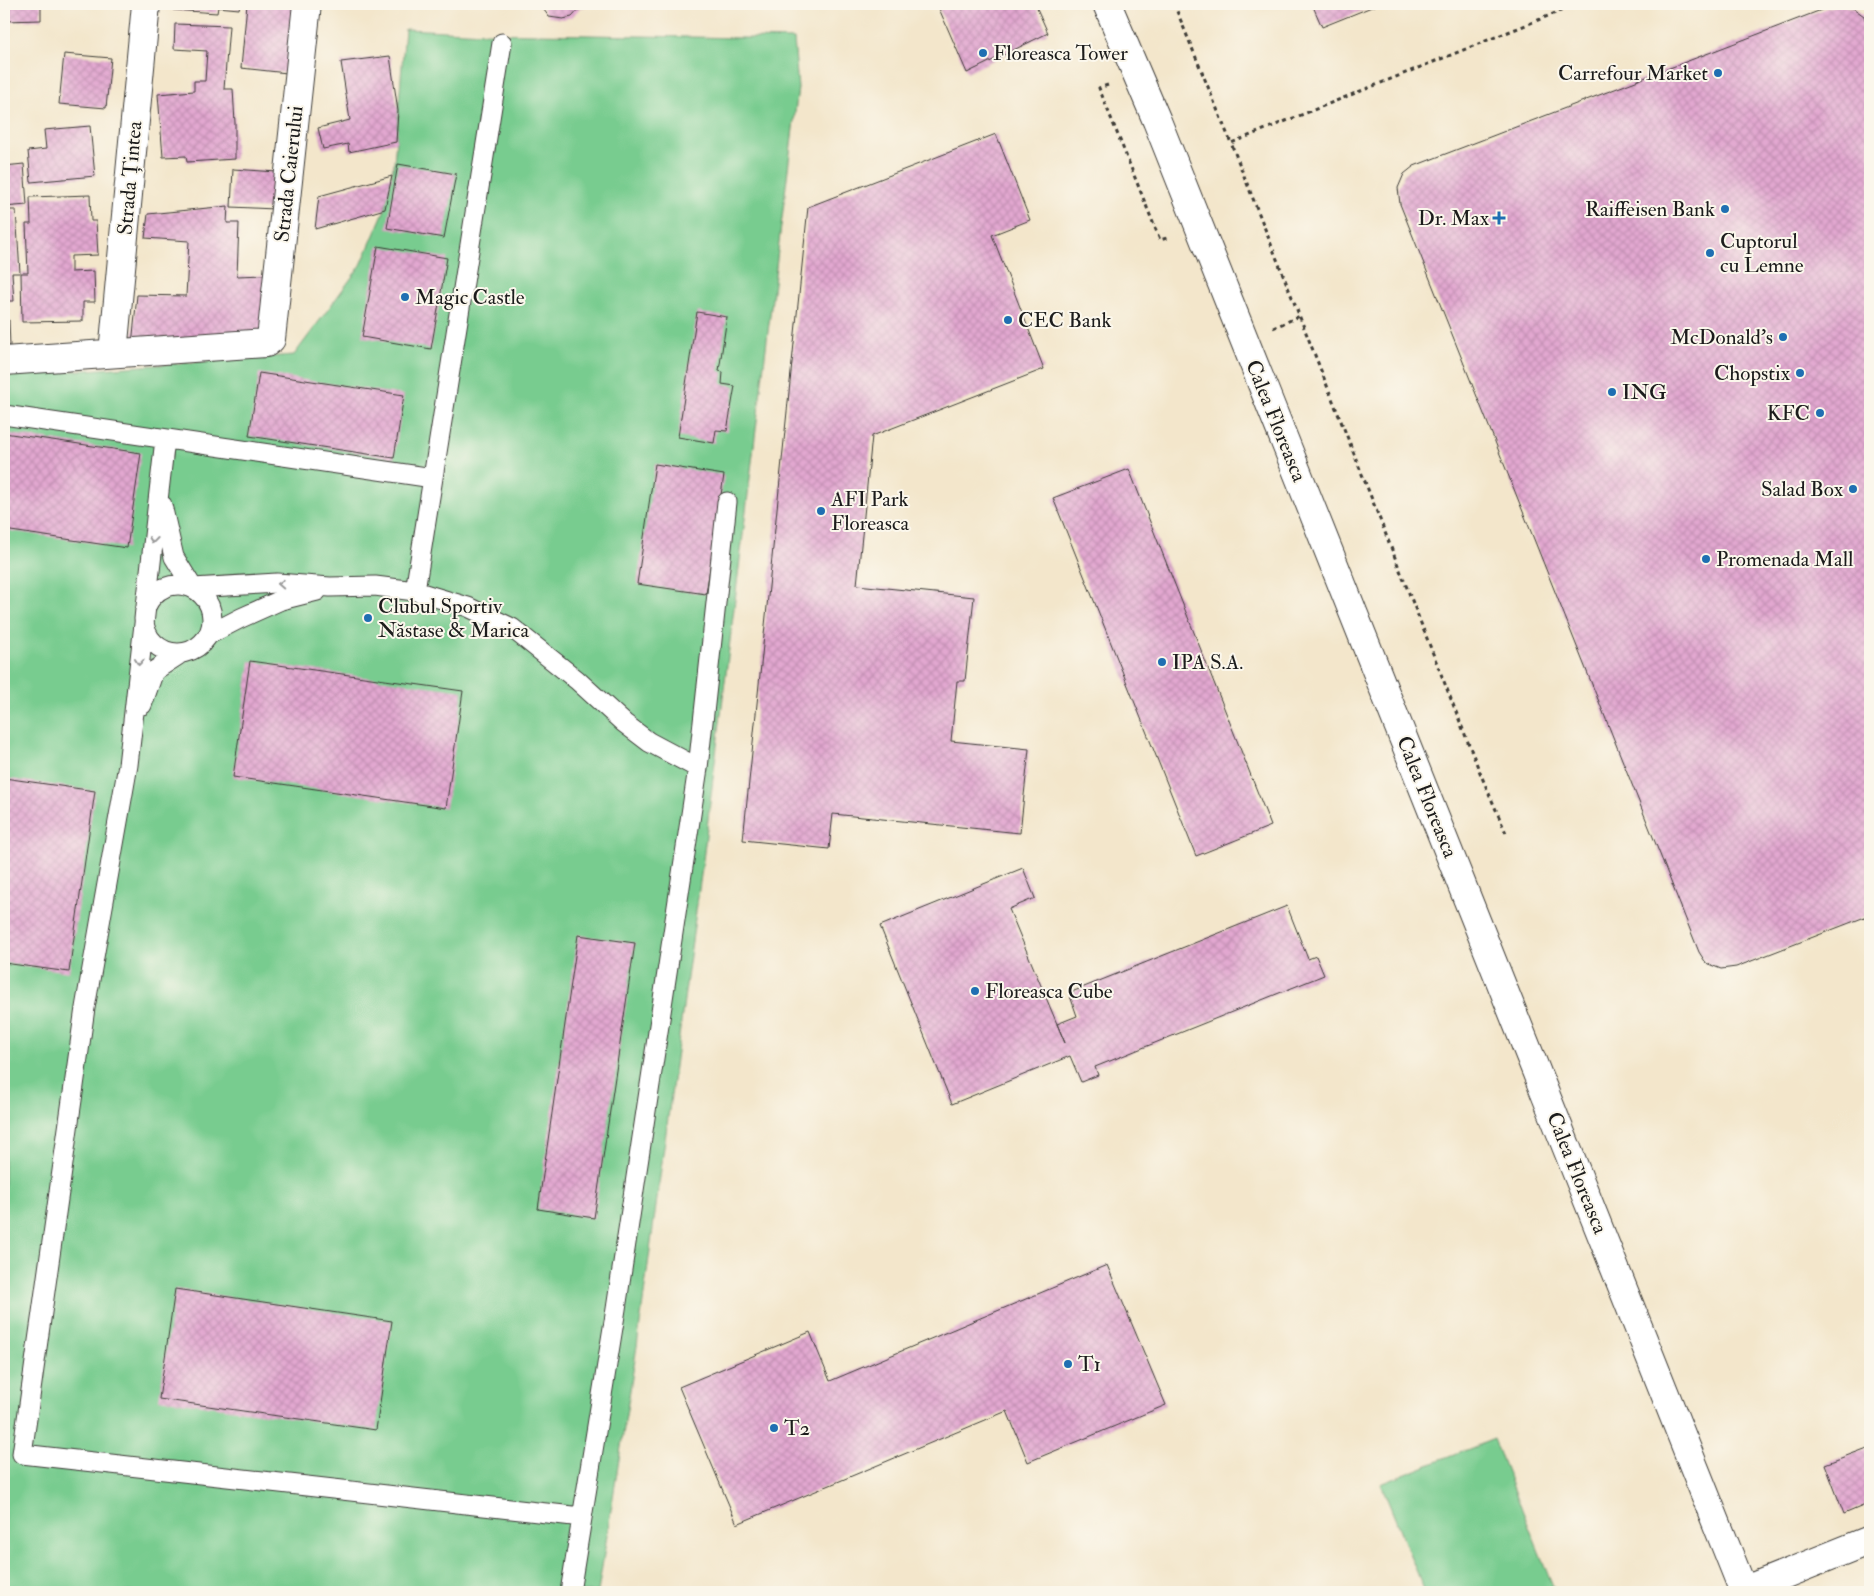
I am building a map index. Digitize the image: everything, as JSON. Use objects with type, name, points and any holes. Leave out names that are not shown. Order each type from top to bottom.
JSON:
[{"type":"main road","name":"Strada Țintea","points":[[114,353],[146,4]]},
{"type":"main road","name":"Strada Caierului","points":[[114,353],[266,342],[272,336],[306,4]]},
{"type":"main road","name":"Calea Floreasca","points":[[1107,4],[1160,130],[1744,1591],[1870,1540]]},
{"type":"main road","points":[[4,361],[114,353]]},
{"type":"lane","points":[[415,591],[502,43]]},
{"type":"lane","points":[[4,415],[433,478]]},
{"type":"lane","points":[[128,764],[165,438]]},
{"type":"lane","points":[[159,492],[174,557],[193,588],[207,599],[213,616],[210,634]]},
{"type":"lane","points":[[570,1592],[698,768],[726,502]]},
{"type":"lane","points":[[180,654],[165,651],[152,642],[145,628],[144,613],[150,599],[162,589],[177,585],[193,588],[276,583],[330,587],[375,586],[415,591],[468,606],[512,628],[577,680],[649,742],[698,768]]},
{"type":"lane","points":[[330,587],[280,600],[210,634],[198,648],[180,654],[154,671],[144,696],[128,764],[85,1008],[22,1454],[582,1517]]},
{"type":"path","points":[[1174,4],[1231,143],[1481,775],[1506,833]]},
{"type":"path","points":[[1231,143],[1578,4]]},
{"type":"path","points":[[1100,88],[1160,240]]},
{"type":"green space","name":"Clubul Sportiv Năstase & Marica","points":[[405,29],[485,33],[794,39],[798,88],[703,860],[637,1346],[598,1592],[4,1592],[4,376],[294,355],[361,265],[385,209],[394,163]]},
{"type":"green space","points":[[1494,1439],[1555,1592],[1425,1592],[1381,1484]]},
{"type":"building","points":[[4,4],[41,4],[41,20],[4,21]]},
{"type":"building","points":[[174,4],[240,4],[239,9],[218,7],[217,13],[173,10]]},
{"type":"building","points":[[247,4],[294,4],[287,73],[241,68]]},
{"type":"building","points":[[543,4],[593,4],[580,8],[572,17],[563,19],[549,17],[544,10]]},
{"type":"building","name":"Floreasca Tower","points":[[937,4],[1035,4],[1048,33],[967,73]]},
{"type":"building","points":[[1312,4],[1379,4],[1322,27]]},
{"type":"building","name":"Promenada Mall","points":[[1840,5],[1853,8],[1864,16],[1870,33],[1870,915],[1736,967],[1721,969],[1706,963],[1699,952],[1400,204],[1398,188],[1404,174],[1414,166],[1829,7]]},
{"type":"building","points":[[175,24],[229,26],[224,89],[233,89],[235,159],[187,162],[186,156],[163,157],[158,94],[194,91],[194,81],[205,81],[207,51],[174,49]]},
{"type":"building","points":[[64,54],[111,58],[106,108],[59,104]]},
{"type":"building","points":[[390,56],[398,111],[396,142],[349,152],[348,144],[323,149],[318,128],[350,120],[341,62]]},
{"type":"building","points":[[90,126],[95,176],[31,182],[28,151],[46,149],[44,130]]},
{"type":"building","name":"AFI Park Floreasca","points":[[996,134],[1030,220],[992,235],[1044,369],[872,436],[857,585],[974,597],[965,681],[957,681],[951,741],[1029,749],[1020,833],[833,814],[829,849],[743,840],[808,207]]},
{"type":"building","points":[[24,164],[27,205],[4,207],[4,166]]},
{"type":"building","points":[[398,164],[456,174],[444,238],[387,228]]},
{"type":"building","points":[[233,169],[277,172],[275,209],[231,207]]},
{"type":"building","points":[[392,176],[385,209],[315,229],[319,196]]},
{"type":"building","points":[[90,195],[91,221],[96,221],[98,255],[71,256],[71,272],[94,271],[95,302],[83,302],[83,321],[22,322],[21,273],[28,273],[26,224],[31,224],[30,197]]},
{"type":"building","points":[[228,206],[227,223],[239,223],[237,276],[266,275],[267,335],[132,345],[137,295],[186,296],[189,241],[145,238],[148,214]]},
{"type":"building","points":[[4,210],[16,210],[20,273],[12,273],[14,301],[4,301]]},
{"type":"building","name":"Magic Castle","points":[[378,246],[447,258],[431,349],[362,337]]},
{"type":"building","points":[[697,312],[727,317],[719,371],[723,372],[722,384],[735,386],[727,431],[716,430],[714,443],[678,437]]},
{"type":"building","points":[[9,320],[10,346],[4,346],[4,321]]},
{"type":"building","points":[[259,373],[404,395],[394,458],[249,436]]},
{"type":"building","points":[[4,433],[141,453],[127,548],[4,530]]},
{"type":"building","points":[[655,464],[724,475],[706,594],[637,584]]},
{"type":"building","name":"IPA S.A.","points":[[1129,469],[1271,826],[1196,856],[1053,498]]},
{"type":"building","points":[[250,661],[463,691],[446,808],[233,777]]},
{"type":"building","points":[[4,778],[95,791],[69,972],[4,963]]},
{"type":"building","points":[[1023,868],[1035,898],[1009,909],[1057,1024],[1077,1016],[1069,993],[1287,906],[1308,959],[1316,956],[1324,975],[1095,1067],[1098,1075],[1081,1082],[1070,1056],[952,1104],[880,926]]},
{"type":"building","points":[[578,935],[635,943],[594,1218],[538,1209]]},
{"type":"building","points":[[1107,1265],[1166,1405],[1028,1462],[1007,1411],[737,1524],[679,1387],[810,1332],[830,1381]]},
{"type":"building","points":[[175,1289],[392,1321],[376,1430],[159,1399]]},
{"type":"building","points":[[1870,1447],[1870,1503],[1844,1514],[1825,1464]]},
{"type":"place","name":"Floreasca Tower","points":[[983,53]]},
{"type":"place","name":"Carrefour Market","points":[[1718,73]]},
{"type":"place","name":"Raiffeisen Bank","points":[[1725,209]]},
{"type":"place","name":"Dr. Max","points":[[1499,218]]},
{"type":"place","name":"Cuptorul cu Lemne","points":[[1710,253]]},
{"type":"place","name":"Magic Castle","points":[[405,297]]},
{"type":"place","name":"CEC Bank","points":[[1008,320]]},
{"type":"place","name":"McDonald's","points":[[1783,337]]},
{"type":"place","name":"Chopstix","points":[[1800,373]]},
{"type":"place","name":"ING","points":[[1612,392]]},
{"type":"place","name":"KFC","points":[[1820,413]]},
{"type":"place","name":"Salad Box","points":[[1853,489]]},
{"type":"place","name":"AFI Park Floreasca","points":[[821,511]]},
{"type":"place","name":"Promenada Mall","points":[[1706,559]]},
{"type":"place","name":"Clubul Sportiv Năstase & Marica","points":[[368,618]]},
{"type":"place","name":"IPA S.A.","points":[[1162,662]]},
{"type":"place","name":"Floreasca Cube","points":[[975,991]]},
{"type":"place","name":"T1","points":[[1068,1364]]},
{"type":"place","name":"T2","points":[[774,1428]]}]
